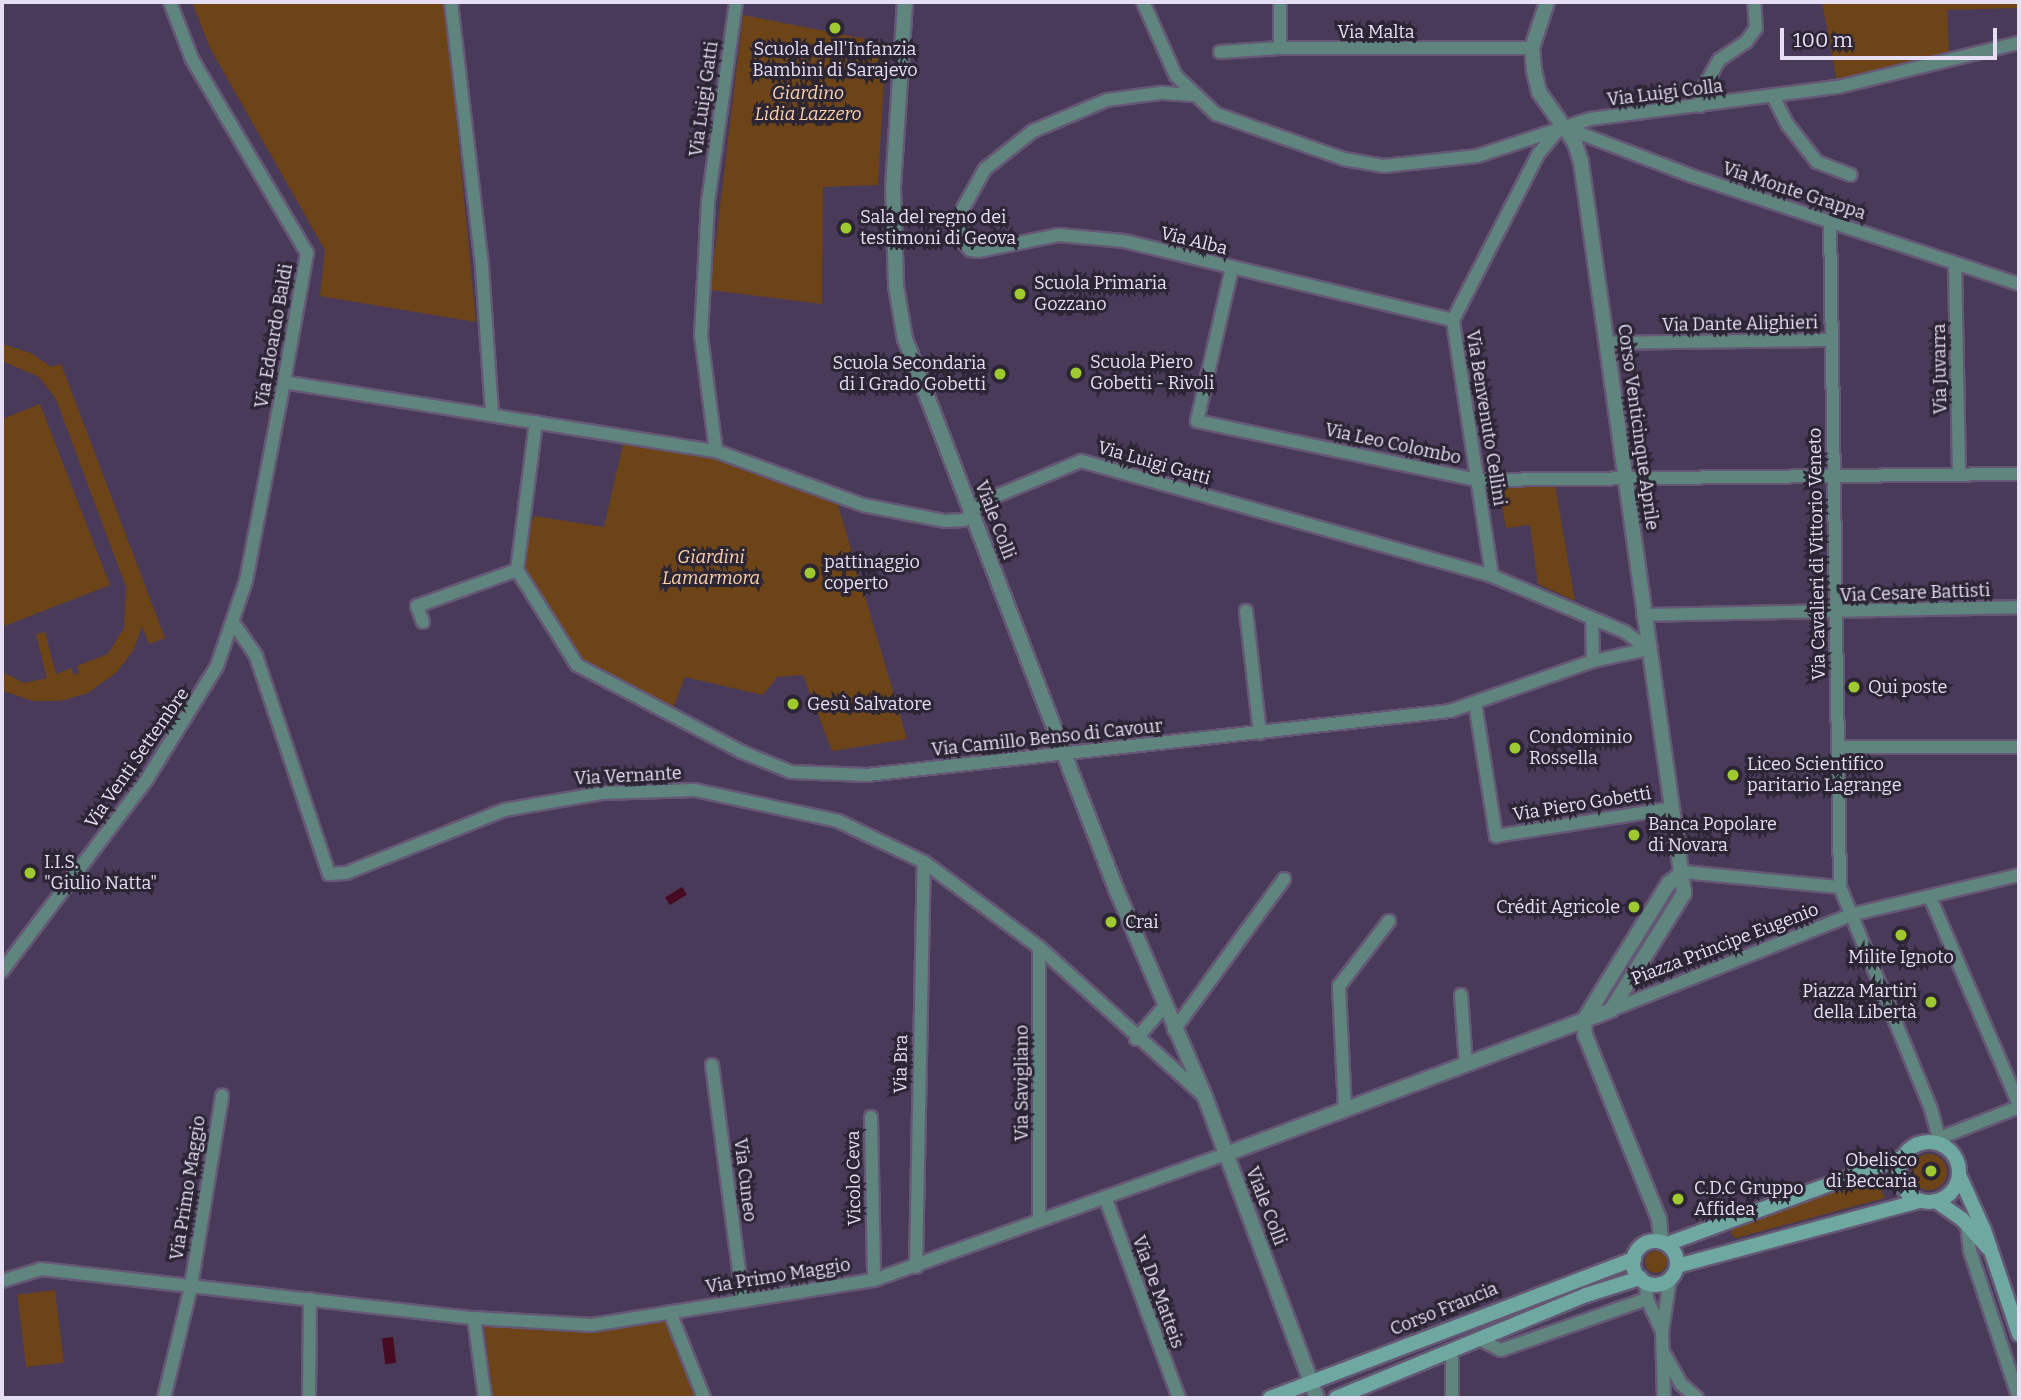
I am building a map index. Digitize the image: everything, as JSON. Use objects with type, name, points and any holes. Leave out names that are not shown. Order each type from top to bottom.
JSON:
[{"type":"main road","points":[[1643,1280],[1634,1259],[1644,1244],[1664,1243],[1903,1157],[1920,1143],[1941,1140],[1955,1156],[1959,1175],[1992,1253],[2019,1334]]},
{"type":"main road","points":[[1903,1157],[1901,1182],[1920,1201]]},
{"type":"main road","points":[[1336,1398],[1586,1295],[1643,1280],[1658,1284],[1674,1273],[1920,1201],[1936,1201],[1954,1190],[1959,1175]]},
{"type":"main road","points":[[1936,1201],[1967,1224],[1992,1253]]},
{"type":"main road","points":[[1664,1243],[1676,1254],[1674,1273]]},
{"type":"main road","name":"Corso Francia","points":[[1270,1398],[1634,1259]]},
{"type":"street","name":"Via Edoardo Baldi","points":[[170,2],[192,59],[307,253],[284,382],[234,624]]},
{"type":"street","points":[[451,2],[482,267],[492,414]]},
{"type":"street","name":"Via Luigi Gatti","points":[[716,451],[701,336],[708,202],[736,2]]},
{"type":"street","name":"Viale Colli","points":[[905,2],[893,188],[895,286],[905,339],[1163,1008],[1205,1097],[1317,1398]]},
{"type":"street","name":"Via Luigi Colla","points":[[1143,2],[1176,76],[1192,95],[1216,114],[1344,159],[1384,166],[1477,156],[1530,141],[1561,126],[1774,98],[2019,43]]},
{"type":"street","points":[[1280,2],[1280,48]]},
{"type":"street","name":"Corso Venticinque Aprile","points":[[1547,2],[1532,48],[1539,92],[1575,143],[1581,162],[1643,615],[1682,872]]},
{"type":"street","points":[[1700,106],[1704,87],[1719,60],[1746,42],[1756,29],[1754,2]]},
{"type":"street","name":"Via Malta","points":[[1220,52],[1280,48],[1532,48]]},
{"type":"street","name":"Via Alba","points":[[1192,95],[1160,93],[1107,100],[1033,131],[992,162],[962,210],[958,236],[970,250],[1059,235],[1124,241],[1453,320]]},
{"type":"street","points":[[1774,98],[1788,125],[1817,162],[1851,175]]},
{"type":"street","name":"Via Monte Grappa","points":[[1561,126],[1692,176],[2019,284]]},
{"type":"street","name":"Via Benvenuto Cellini","points":[[1492,576],[1453,320],[1539,153],[1561,126]]},
{"type":"street","name":"Via Cavalieri di Vittorio Veneto","points":[[1830,221],[1840,887]]},
{"type":"street","name":"Via Juvarra","points":[[1955,263],[1959,475]]},
{"type":"street","name":"Via Leo Colombo","points":[[1232,268],[1197,421],[1478,480],[2019,474]]},
{"type":"street","name":"Via Dante Alighieri","points":[[1607,343],[1831,340]]},
{"type":"street","points":[[284,382],[716,451],[863,505],[945,521],[973,516]]},
{"type":"street","points":[[423,622],[417,606],[517,570],[536,422]]},
{"type":"street","name":"Via Luigi Gatti","points":[[973,516],[984,501],[1081,461],[1492,576],[1625,632],[1648,649]]},
{"type":"street","name":"Via Camillo Benso di Cavour","points":[[517,570],[577,665],[742,752],[791,772],[827,776],[1260,733],[1450,711],[1593,661],[1648,649]]},
{"type":"street","name":"Via Cesare Battisti","points":[[1643,615],[1836,613],[2019,607]]},
{"type":"street","points":[[1245,611],[1260,733]]},
{"type":"street","points":[[1588,616],[1593,661]]},
{"type":"street","name":"Via Vernante","points":[[234,624],[256,656],[324,868],[336,876],[504,810],[559,799],[646,790],[737,796],[838,821],[924,862],[1039,947],[1136,1039],[1205,1097]]},
{"type":"street","name":"Via Venti Settembre","points":[[2,971],[190,716],[234,624]]},
{"type":"street","name":"Via Piero Gobetti","points":[[1475,703],[1496,835],[1673,808]]},
{"type":"street","points":[[1838,747],[2019,747]]},
{"type":"street","name":"Via Bra","points":[[916,1267],[924,862]]},
{"type":"street","name":"Piazza Principe Eugenio","points":[[1584,1020],[1669,883],[1682,872],[1840,887]]},
{"type":"street","name":"Piazza Principe Eugenio","points":[[1611,1010],[1684,893],[1682,872]]},
{"type":"street","points":[[1854,914],[2019,875]]},
{"type":"street","points":[[1174,1030],[1284,879]]},
{"type":"street","points":[[1840,887],[1854,914],[1941,1140],[2019,1106],[1930,897]]},
{"type":"street","name":"Piazza Principe Eugenio","points":[[1584,1020],[1854,914]]},
{"type":"street","points":[[1345,1111],[1339,986],[1389,921]]},
{"type":"street","name":"Via Savigliano","points":[[1039,947],[1039,1220]]},
{"type":"street","points":[[1461,995],[1466,1065]]},
{"type":"street","points":[[1136,1039],[1163,1008]]},
{"type":"street","points":[[1584,1020],[1585,1035],[1659,1219],[1664,1243]]},
{"type":"street","name":"Via Primo Maggio","points":[[2,1280],[41,1269],[474,1318],[592,1325],[874,1280],[1345,1111],[1584,1020]]},
{"type":"street","name":"Via Cuneo","points":[[712,1065],[743,1301]]},
{"type":"street","name":"Via Primo Maggio","points":[[191,1286],[222,1096]]},
{"type":"street","name":"Vicolo Ceva","points":[[870,1117],[874,1280]]},
{"type":"street","name":"Via De Matteis","points":[[1105,1197],[1179,1398]]},
{"type":"street","points":[[1967,1224],[1970,1251],[2019,1398]]},
{"type":"street","points":[[1664,1398],[1661,1379],[1664,1354],[1662,1332],[1674,1273]]},
{"type":"street","points":[[1643,1280],[1647,1300],[1662,1332]]},
{"type":"street","points":[[164,1398],[191,1286]]},
{"type":"street","points":[[309,1398],[310,1299]]},
{"type":"street","points":[[1481,1340],[1501,1350],[1647,1300]]},
{"type":"street","points":[[670,1312],[705,1398]]},
{"type":"street","points":[[474,1318],[485,1398]]},
{"type":"street","points":[[1452,1352],[1452,1398]]},
{"type":"street","points":[[1664,1354],[1681,1384],[1697,1398]]},
{"type":"green space","points":[[192,2],[445,2],[476,322],[320,296],[325,250],[210,48]]},
{"type":"green space","points":[[1822,2],[2019,2],[2019,8],[1947,10],[1949,55],[1838,87]]},
{"type":"green space","name":"Giardino Lidia Lazzero","points":[[743,15],[886,43],[878,185],[823,187],[822,304],[710,290]]},
{"type":"green space","points":[[2,344],[31,353],[51,367],[61,364],[165,638],[149,644],[142,626],[134,649],[117,672],[88,693],[60,701],[33,701],[2,690],[2,672],[24,683],[47,678],[36,634],[45,632],[56,674],[71,668],[74,675],[79,673],[77,666],[108,654],[124,628],[126,587],[56,399],[39,377],[2,361]]},
{"type":"green space","points":[[40,404],[110,585],[2,627],[2,419]]},
{"type":"green space","name":"Giardini Lamarmora","points":[[625,436],[716,451],[835,495],[907,739],[832,751],[803,675],[777,677],[763,695],[685,677],[673,708],[573,659],[516,561],[534,516],[604,527]]},
{"type":"green space","points":[[1555,485],[1575,601],[1538,584],[1530,525],[1506,528],[1499,487]]},
{"type":"green space","points":[[1929,1154],[1942,1159],[1947,1172],[1942,1185],[1929,1190],[1916,1185],[1911,1172],[1916,1159]]},
{"type":"green space","points":[[1874,1174],[1885,1198],[1736,1238],[1731,1234],[1732,1229]]},
{"type":"green space","points":[[1652,1251],[1660,1251],[1667,1258],[1667,1266],[1660,1273],[1652,1273],[1645,1266],[1645,1258]]},
{"type":"green space","points":[[55,1290],[64,1362],[26,1367],[17,1295]]},
{"type":"green space","points":[[666,1319],[697,1398],[493,1398],[484,1324],[594,1332]]},
{"type":"shaded area","points":[[682,887],[687,895],[670,905],[665,898]]},
{"type":"shaded area","points":[[393,1337],[396,1363],[385,1364],[382,1338]]},
{"type":"place","name":"Scuola dell'Infanzia Bambini di Sarajevo","points":[[835,28]]},
{"type":"place","name":"Sala del regno dei testimoni di Geova","points":[[846,228]]},
{"type":"place","name":"Scuola Primaria Gozzano","points":[[1020,294]]},
{"type":"place","name":"Scuola Piero Gobetti - Rivoli","points":[[1076,373]]},
{"type":"place","name":"Scuola Secondaria di I Grado Gobetti","points":[[1000,374]]},
{"type":"place","name":"pattinaggio coperto","points":[[810,573]]},
{"type":"place","name":"Qui poste","points":[[1854,687]]},
{"type":"place","name":"Gesù Salvatore","points":[[793,704]]},
{"type":"place","name":"Condominio Rossella","points":[[1515,748]]},
{"type":"place","name":"Liceo Scientifico paritario Lagrange","points":[[1733,775]]},
{"type":"place","name":"Banca Popolare di Novara","points":[[1634,835]]},
{"type":"place","name":"I.I.S. \"Giulio Natta\"","points":[[30,873]]},
{"type":"place","name":"Crédit Agricole","points":[[1634,907]]},
{"type":"place","name":"Crai","points":[[1111,922]]},
{"type":"place","name":"Milite Ignoto","points":[[1901,935]]},
{"type":"place","name":"Piazza Martiri della Libertà","points":[[1931,1002]]},
{"type":"place","name":"Obelisco di Beccaria","points":[[1931,1171]]},
{"type":"place","name":"C.D.C Gruppo Affidea","points":[[1678,1199]]}]
